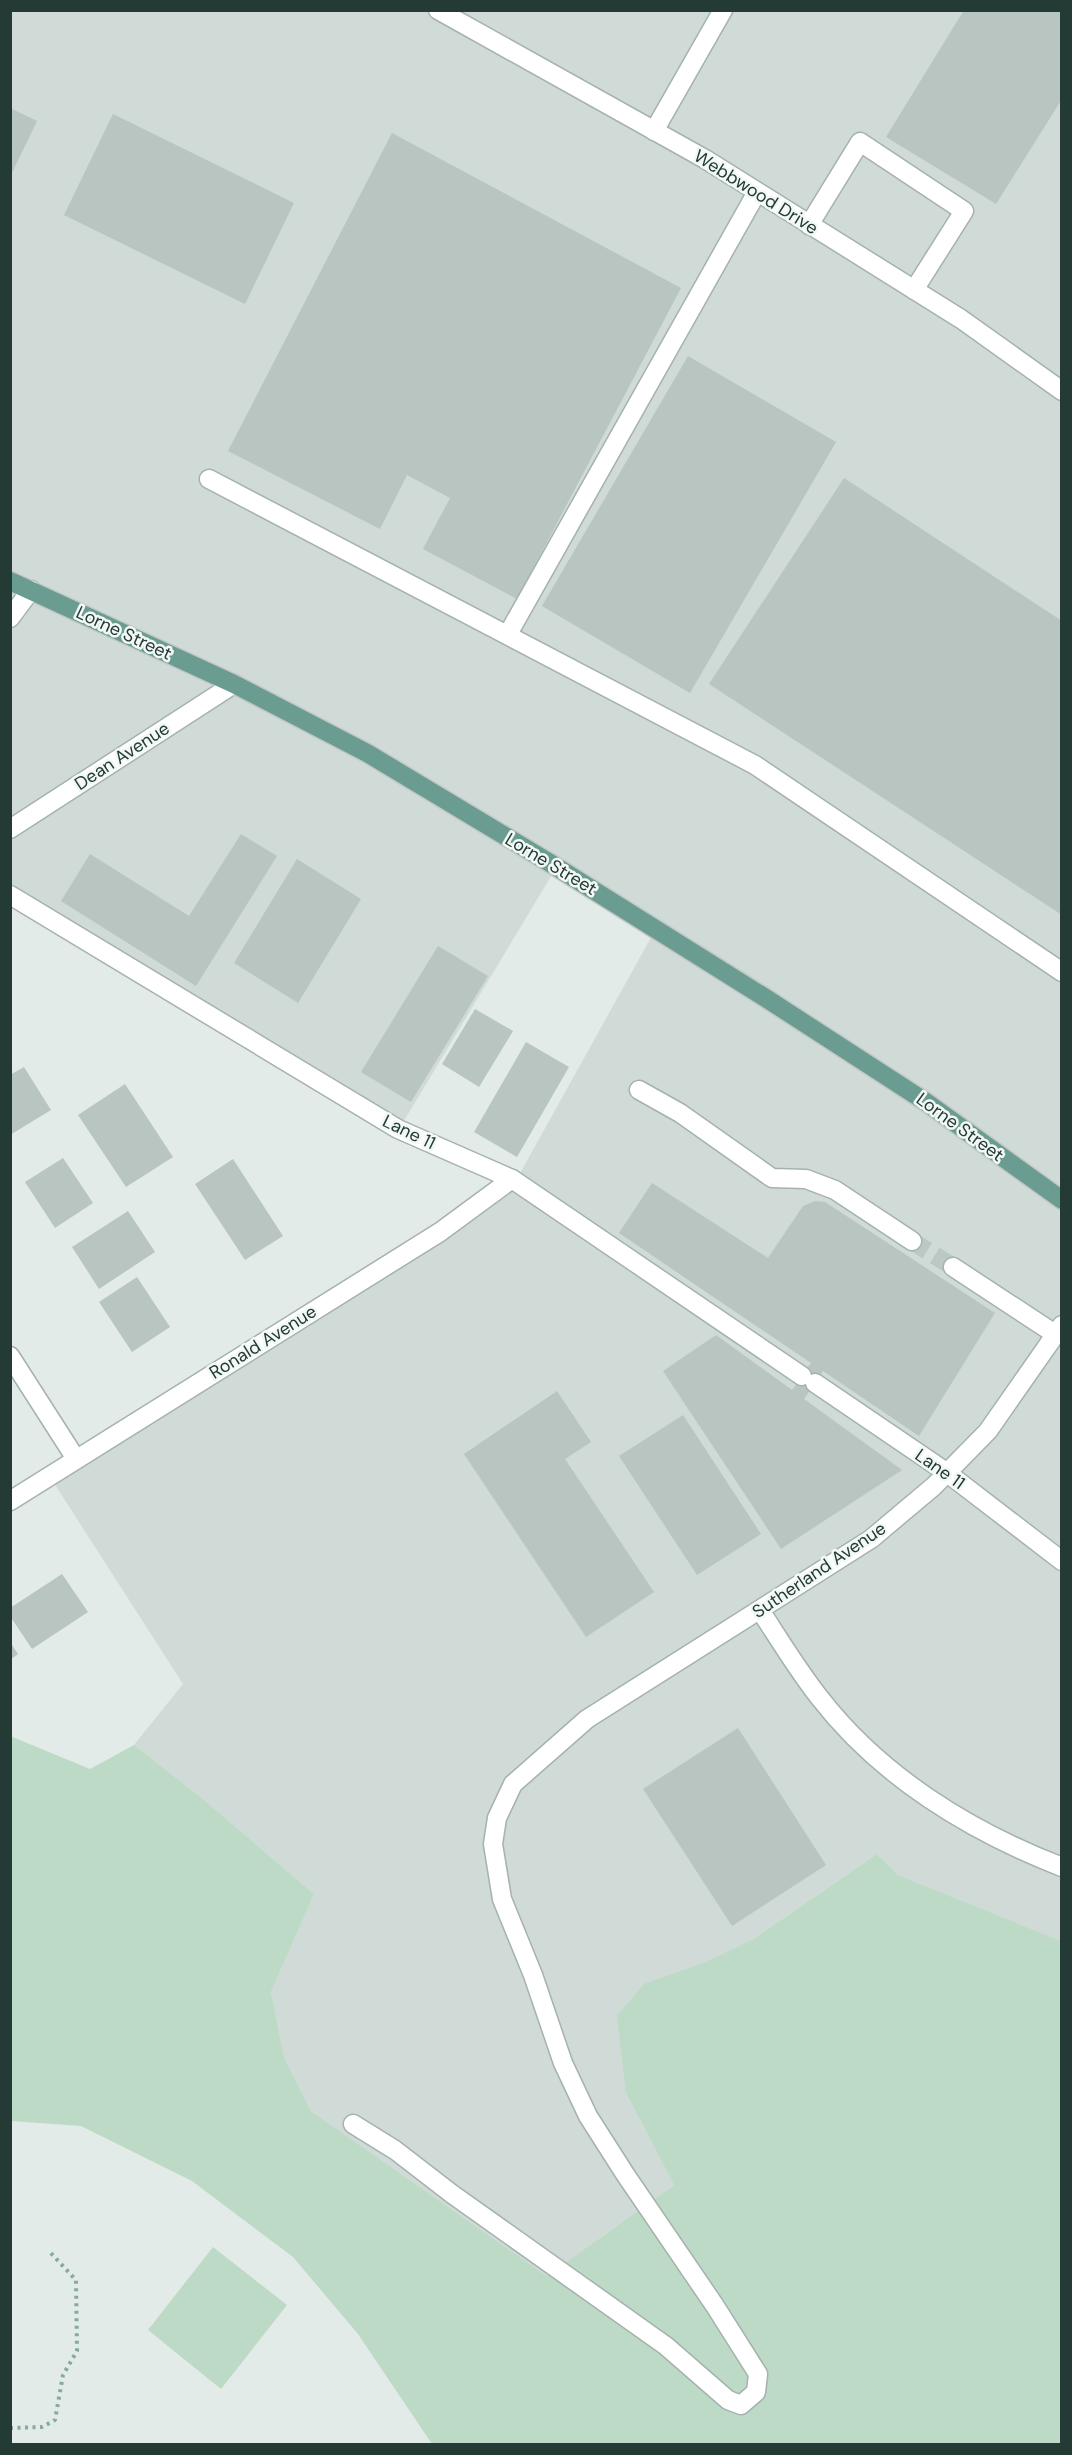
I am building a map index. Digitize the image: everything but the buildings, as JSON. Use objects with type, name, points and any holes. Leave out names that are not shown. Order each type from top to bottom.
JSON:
[{"type":"main road","name":"Lorne Street","points":[[10,581],[234,684],[367,753],[575,878],[926,1102],[1062,1200]]},
{"type":"street","name":"Webbwood Drive","points":[[438,10],[654,131],[757,192],[961,319],[1062,391]]},
{"type":"street","points":[[654,131],[723,10]]},
{"type":"street","points":[[809,225],[860,142],[964,211],[914,290]]},
{"type":"street","points":[[508,634],[757,192]]},
{"type":"street","points":[[209,479],[755,765],[1062,972]]},
{"type":"street","points":[[10,618],[31,590]]},
{"type":"street","name":"Dean Avenue","points":[[10,829],[234,684]]},
{"type":"street","name":"Lane 11","points":[[10,895],[398,1128],[512,1179],[946,1472],[1062,1561]]},
{"type":"street","points":[[639,1090],[680,1113],[772,1178],[806,1179],[835,1190],[912,1241]]},
{"type":"street","name":"Ronald Avenue","points":[[10,1501],[440,1232],[512,1179]]},
{"type":"street","points":[[953,1267],[1058,1330]]},
{"type":"street","name":"Sutherland Avenue","points":[[353,2124],[395,2150],[460,2200],[666,2346],[728,2400],[741,2405],[756,2392],[758,2374],[588,2116],[563,2062],[533,1975],[502,1899],[493,1844],[497,1818],[513,1784],[587,1719],[871,1539],[934,1486],[988,1431],[1058,1330]]},
{"type":"street","points":[[10,1356],[76,1459]]},
{"type":"street","points":[[760,1610],[819,1698],[867,1749],[934,1804],[1015,1849],[1062,1867]]},
{"type":"path","points":[[10,2428],[42,2427],[55,2420],[63,2375],[76,2351],[76,2280],[49,2251]]},
{"type":"shaded area","points":[[10,11],[1061,11],[1061,1941],[898,1875],[877,1854],[755,1938],[704,1963],[626,2093],[674,2185],[547,2276],[311,2111],[284,2057],[271,1992],[314,1894],[203,1799],[134,1745],[183,1684],[52,1480],[513,1186],[653,934],[553,873],[396,1134],[11,899]]},
{"type":"green space","points":[[10,1736],[90,1769],[134,1745],[203,1799],[314,1894],[271,1992],[284,2057],[311,2111],[547,2276],[674,2185],[626,2093],[617,2016],[644,1984],[704,1963],[755,1938],[877,1854],[898,1875],[1061,1941],[1061,2444],[432,2444],[358,2334],[293,2257],[192,2181],[81,2126],[11,2121]]},
{"type":"green space","points":[[213,2247],[287,2305],[221,2389],[148,2330]]},
{"type":"tunnel","points":[[912,1241],[953,1267]]}]
